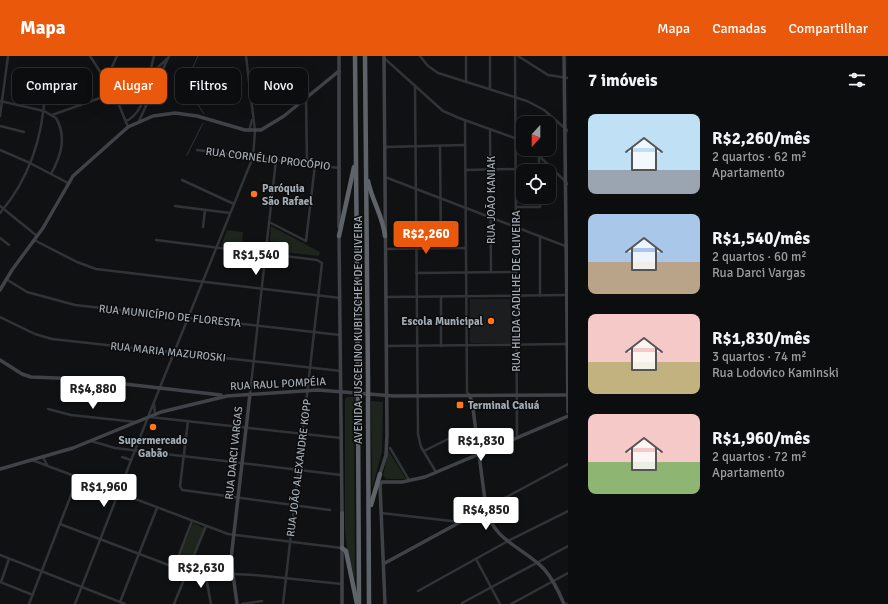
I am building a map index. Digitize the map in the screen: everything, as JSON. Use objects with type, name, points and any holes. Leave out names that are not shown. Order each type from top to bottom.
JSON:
[{"type":"highway","points":[[339,236],[356,155],[355,56]]},
{"type":"highway","name":"AVENIDA JUSCELINO KUBITSCHEK DE OLIVEIRA","points":[[365,56],[370,604]]},
{"type":"highway","name":"AVENIDA JUSCELINO KUBITSCHEK DE OLIVEIRA","points":[[356,155],[358,604]]},
{"type":"highway","points":[[366,167],[371,195],[382,218],[386,236]]},
{"type":"highway","points":[[369,514],[380,474]]},
{"type":"highway","points":[[342,548],[346,551],[358,604]]},
{"type":"main road","points":[[339,56],[342,604]]},
{"type":"main road","points":[[564,56],[567,130],[568,412]]},
{"type":"main road","points":[[380,474],[386,450],[384,57]]},
{"type":"main road","points":[[308,95],[339,71]]},
{"type":"main road","points":[[0,290],[6,279],[37,236],[68,183],[90,160],[128,127],[139,121],[165,114],[184,114],[249,131],[255,131],[267,128],[297,104]]},
{"type":"main road","points":[[0,360],[22,374],[31,377],[81,379],[227,396]]},
{"type":"main road","name":"RUA RAUL POMPÉIA","points":[[0,469],[44,457],[92,441],[155,414],[207,399],[227,396],[308,390],[417,396],[568,396]]},
{"type":"main road","points":[[197,392],[207,399],[210,396],[210,393]]},
{"type":"main road","name":"RUA DARCI VARGAS","points":[[237,604],[231,559],[250,394]]},
{"type":"main road","points":[[469,396],[472,401],[486,508],[494,529],[537,563],[553,581],[564,604]]},
{"type":"main road","points":[[385,604],[385,563],[380,485],[384,481],[409,480],[436,473],[568,416]]},
{"type":"main road","points":[[385,563],[486,508]]},
{"type":"street","points":[[0,116],[8,56]]},
{"type":"street","points":[[90,56],[100,71]]},
{"type":"street","points":[[112,68],[117,56]]},
{"type":"street","points":[[151,68],[154,56]]},
{"type":"street","points":[[75,604],[148,417],[253,157],[255,131],[252,118],[246,56]]},
{"type":"street","points":[[420,56],[428,66],[438,73],[515,96],[538,107],[567,130]]},
{"type":"street","points":[[466,56],[466,82]]},
{"type":"street","points":[[490,56],[490,89]]},
{"type":"street","name":"RUA HILDA CADILHE DE OLIVEIRA","points":[[515,56],[516,169]]},
{"type":"street","points":[[518,56],[543,72],[566,78]]},
{"type":"street","points":[[158,68],[168,57]]},
{"type":"street","points":[[139,121],[168,57]]},
{"type":"street","points":[[384,57],[443,111],[515,137]]},
{"type":"street","points":[[415,86],[418,434],[424,451],[436,473]]},
{"type":"street","points":[[52,115],[100,98]]},
{"type":"street","points":[[1,101],[44,111],[52,115],[58,122],[62,142],[58,161],[51,174]]},
{"type":"street","points":[[0,213],[16,194],[30,163],[42,127],[44,104]]},
{"type":"street","points":[[119,104],[128,127]]},
{"type":"street","points":[[126,121],[141,104]]},
{"type":"street","points":[[306,104],[307,164]]},
{"type":"street","points":[[249,131],[252,118]]},
{"type":"street","points":[[465,120],[466,345],[467,392],[469,396]]},
{"type":"street","points":[[0,126],[24,132]]},
{"type":"street","name":"RUA JOÃO KANIAK","points":[[490,129],[491,272]]},
{"type":"street","points":[[385,147],[465,145]]},
{"type":"street","points":[[440,146],[441,248]]},
{"type":"street","points":[[0,150],[30,163],[68,183]]},
{"type":"street","name":"RUA CORNÉLIO PROCÓPIO","points":[[196,150],[339,168]]},
{"type":"street","points":[[539,156],[567,182]]},
{"type":"street","points":[[539,156],[539,164]]},
{"type":"street","name":"RUA DARCI VARGAS","points":[[250,394],[276,160]]},
{"type":"street","points":[[269,222],[306,241],[315,165]]},
{"type":"street","points":[[465,170],[516,169]]},
{"type":"street","points":[[385,177],[567,246]]},
{"type":"street","points":[[182,180],[234,204]]},
{"type":"street","points":[[516,207],[540,207],[540,204]]},
{"type":"street","points":[[0,206],[37,236]]},
{"type":"street","points":[[174,206],[230,213]]},
{"type":"street","name":"RUA HILDA CADILHE DE OLIVEIRA","points":[[516,207],[517,438]]},
{"type":"street","points":[[203,227],[206,210]]},
{"type":"street","points":[[540,236],[540,296]]},
{"type":"street","points":[[0,238],[9,245]]},
{"type":"street","points":[[34,240],[77,262],[96,269],[340,298]]},
{"type":"street","points":[[156,240],[266,254]]},
{"type":"street","points":[[386,248],[466,248]]},
{"type":"street","name":"RUA JOÃO ALEXANDRE KOPP","points":[[266,254],[321,261],[323,265],[283,604]]},
{"type":"street","points":[[416,273],[516,272]]},
{"type":"street","name":"RUA MUNICÍPIO DE FLORESTA","points":[[6,279],[27,292],[69,304],[340,335]]},
{"type":"street","points":[[386,297],[567,296]]},
{"type":"street","points":[[441,297],[441,346]]},
{"type":"street","name":"RUA MARIA MAZUROSKI","points":[[0,318],[46,338],[340,371]]},
{"type":"street","points":[[386,346],[568,344]]},
{"type":"street","points":[[154,404],[155,414]]},
{"type":"street","points":[[48,409],[72,415],[136,422]]},
{"type":"street","points":[[148,417],[341,438]]},
{"type":"street","points":[[188,421],[181,490],[330,510]]},
{"type":"street","points":[[424,451],[450,438]]},
{"type":"street","points":[[92,441],[110,447],[341,475]]},
{"type":"street","points":[[390,448],[409,480]]},
{"type":"street","points":[[44,457],[47,466]]},
{"type":"street","points":[[122,457],[131,460]]},
{"type":"street","points":[[32,460],[234,536],[342,548]]},
{"type":"street","points":[[486,508],[568,464]]},
{"type":"street","points":[[29,604],[78,477]]},
{"type":"street","points":[[120,602],[157,508]]},
{"type":"street","points":[[418,591],[508,541],[568,511]]},
{"type":"street","points":[[381,513],[460,522]]},
{"type":"street","points":[[174,568],[192,521]]},
{"type":"street","points":[[60,524],[187,572],[232,573],[342,584]]},
{"type":"street","points":[[174,604],[206,526]]},
{"type":"street","points":[[462,602],[568,546]]},
{"type":"street","points":[[0,555],[125,604]]},
{"type":"street","points":[[10,559],[0,582],[32,595]]},
{"type":"street","points":[[476,559],[500,604]]},
{"type":"street","points":[[205,572],[211,604]]},
{"type":"street","points":[[511,604],[568,573]]},
{"type":"street","points":[[242,604],[262,601]]},
{"type":"shaded area","points":[[271,226],[320,252],[319,256],[283,252],[284,243],[270,241]]},
{"type":"shaded area","points":[[227,230],[243,232],[242,248],[221,246]]},
{"type":"shaded area","name":"Escola Municipal","points":[[470,299],[511,299],[512,343],[470,343]]},
{"type":"shaded area","points":[[348,397],[354,397],[355,580],[347,549],[345,531],[345,399]]},
{"type":"shaded area","points":[[371,401],[383,402],[382,452],[372,489]]},
{"type":"shaded area","points":[[388,450],[406,479],[386,479],[383,476]]},
{"type":"shaded area","points":[[193,523],[204,528],[187,570],[176,566]]},
{"type":"waterway","points":[[198,56],[186,82],[187,88],[204,114]]},
{"type":"waterway","points":[[187,155],[203,123]]},
{"type":"place","name":"Paróquia São Rafael","points":[[254,194]]},
{"type":"place","name":"Escola Municipal","points":[[491,321]]},
{"type":"place","name":"Terminal Caiuá","points":[[460,405]]},
{"type":"place","name":"Supermercado Gabão","points":[[153,427]]}]
